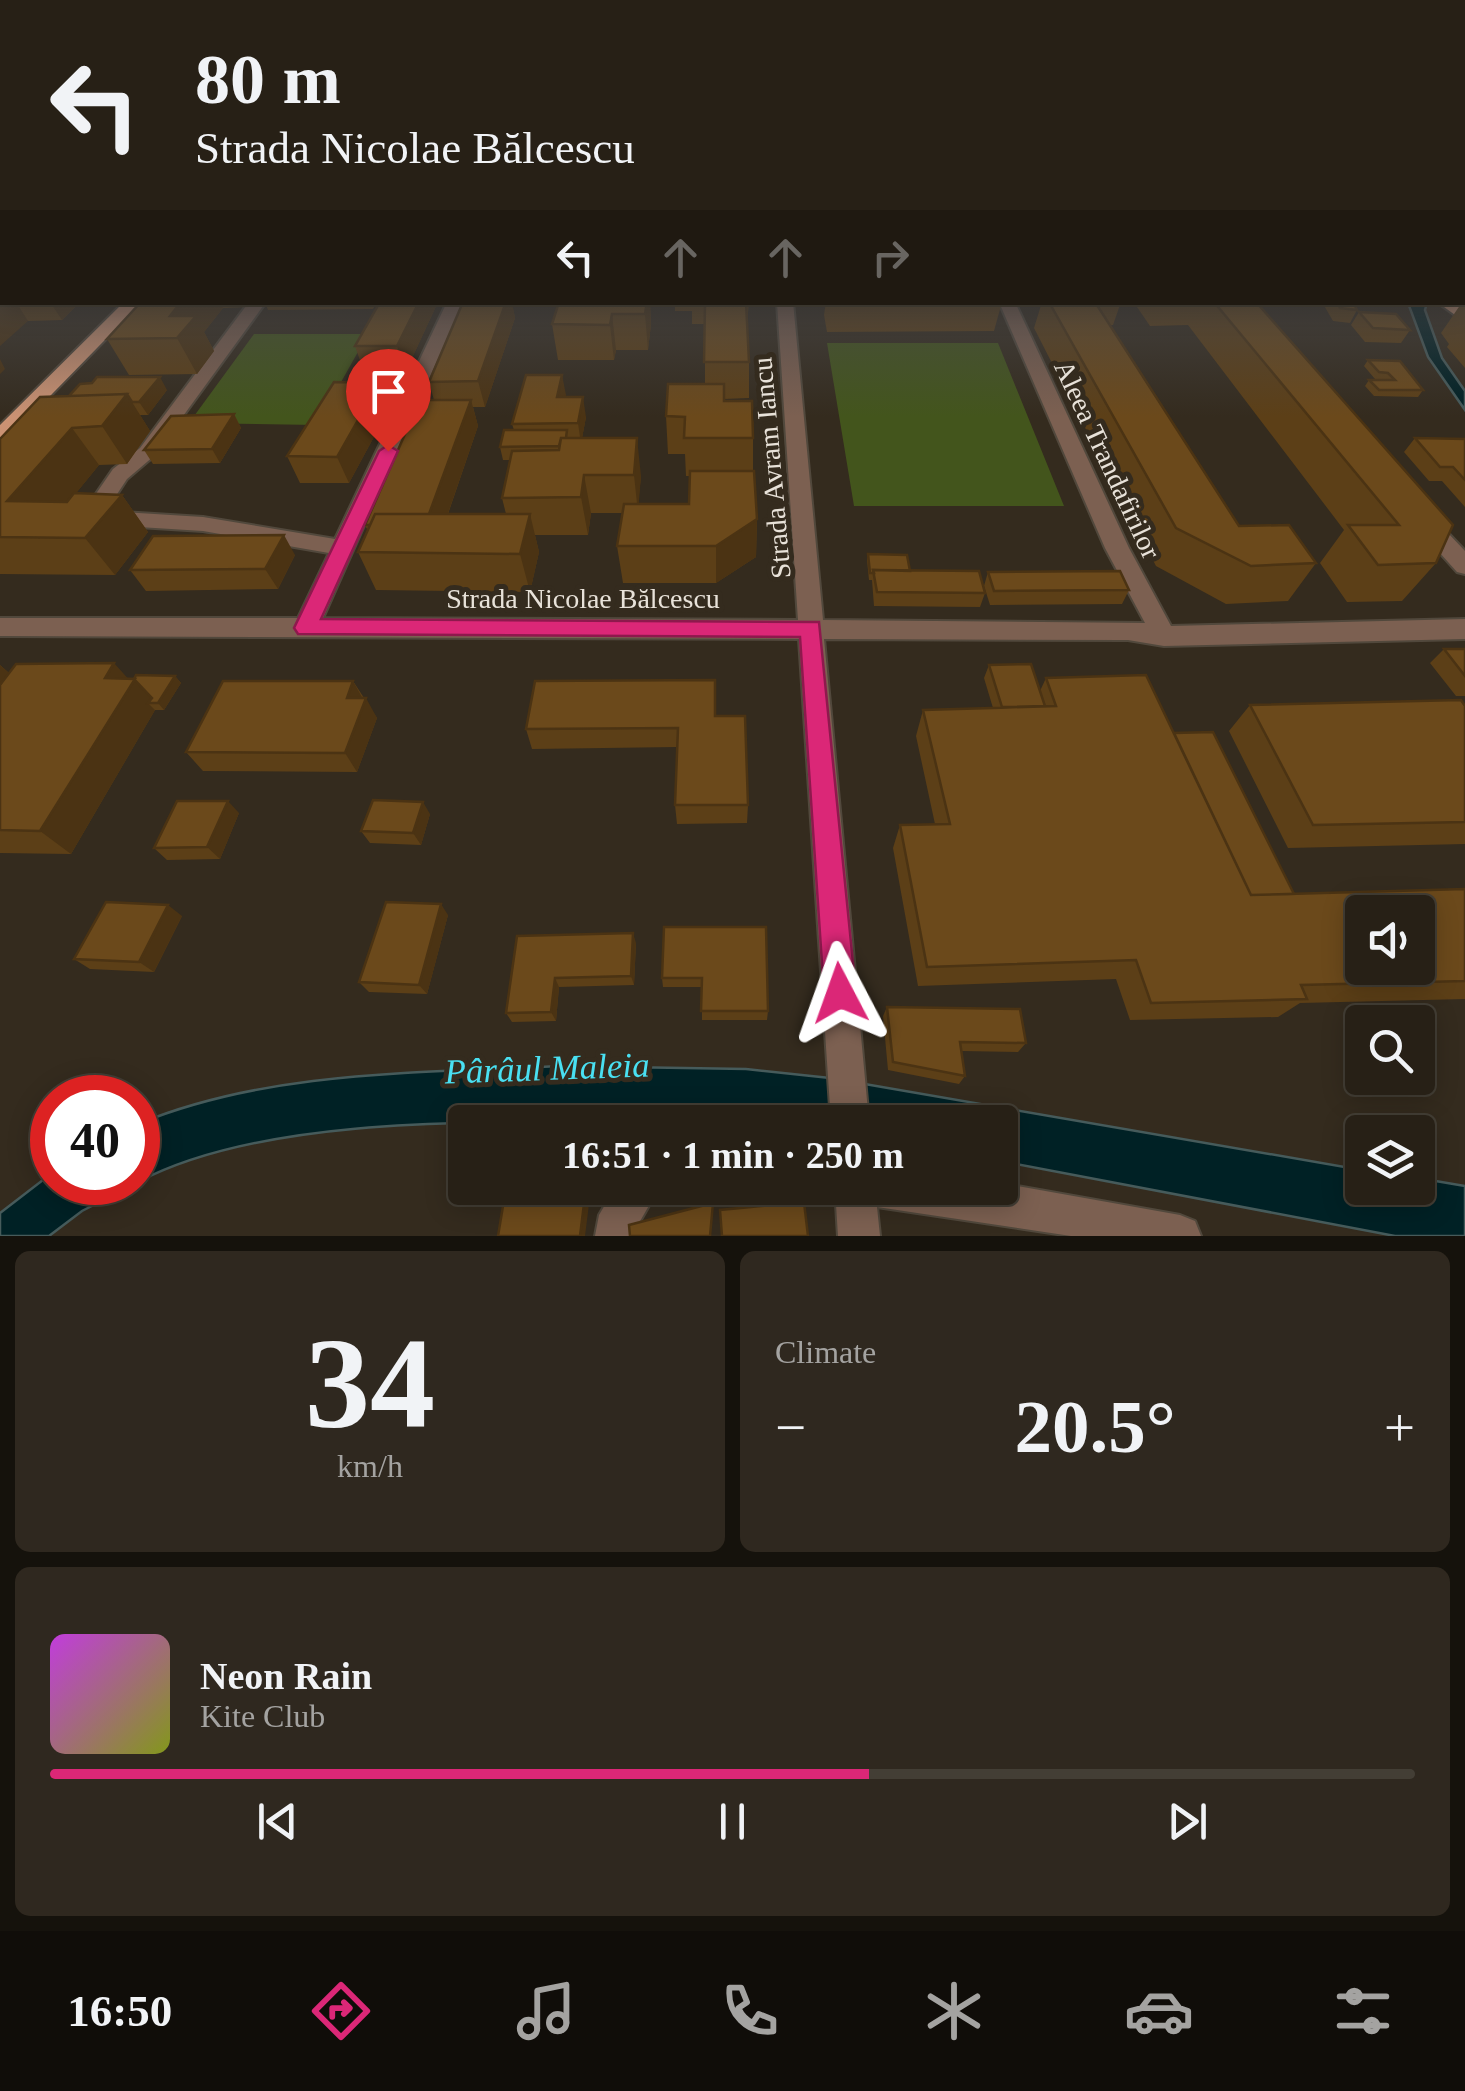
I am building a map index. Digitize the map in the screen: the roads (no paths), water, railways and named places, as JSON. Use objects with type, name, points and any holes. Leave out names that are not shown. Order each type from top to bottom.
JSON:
[{"type":"main road","points":[[2,432],[131,305]]},
{"type":"street","points":[[256,305],[147,452],[120,474],[91,517],[190,522],[344,548]]},
{"type":"street","points":[[306,628],[455,305]]},
{"type":"street","name":"Strada Avram Iancu","points":[[785,305],[849,1105]]},
{"type":"street","name":"Aleea Trandafirilor","points":[[1008,305],[1116,548],[1164,636]]},
{"type":"street","points":[[1412,507],[1465,566]]},
{"type":"street","name":"Strada Nicolae Bălcescu","points":[[0,627],[1128,630],[1164,636],[1465,629]]},
{"type":"street","points":[[616,1236],[620,1215],[627,1205]]},
{"type":"street","points":[[856,1205],[859,1236]]},
{"type":"street","points":[[1010,1205],[1180,1236]]},
{"type":"water","points":[[1409,305],[1426,305],[1442,358],[1465,391],[1465,410],[1428,357]]},
{"type":"water","name":"Pârâul Maleia","points":[[560,1066],[746,1069],[830,1078],[986,1105],[448,1105],[448,1123],[377,1127],[248,1144],[160,1173],[160,1116],[240,1093],[399,1073]]},
{"type":"water","points":[[1018,1111],[1345,1167],[1345,1205],[1435,1205],[1435,1181],[1465,1186],[1465,1236],[1395,1236],[1018,1164]]},
{"type":"water","points":[[30,1190],[30,1205],[94,1205],[49,1236],[0,1236],[0,1213]]}]
